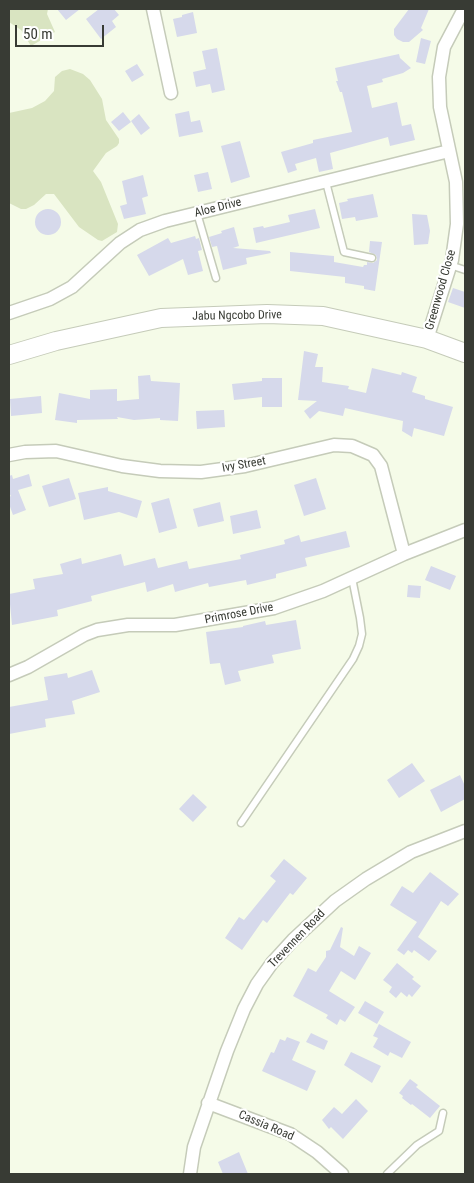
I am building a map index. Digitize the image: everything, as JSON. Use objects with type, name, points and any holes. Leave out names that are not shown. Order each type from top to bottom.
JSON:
[{"type":"main road","name":"Jabu Ngcobo Drive","points":[[9,355],[56,341],[161,318],[267,314],[323,316],[427,339],[465,353]]},
{"type":"street","points":[[153,9],[171,93]]},
{"type":"street","name":"Greenwood Close","points":[[427,339],[450,265],[457,224],[456,182],[440,107],[439,77],[444,47],[464,9]]},
{"type":"street","name":"Aloe Drive","points":[[9,313],[50,299],[72,287],[120,242],[140,230],[449,151]]},
{"type":"street","name":"Ivy Street","points":[[9,455],[24,452],[56,452],[122,466],[160,471],[201,472],[245,466],[334,445],[352,446],[373,454],[381,466],[404,554]]},
{"type":"street","name":"Primrose Drive","points":[[9,675],[28,667],[84,635],[97,630],[128,625],[175,625],[274,608],[324,591],[404,554],[465,530]]},
{"type":"street","name":"Trevennen Road","points":[[190,1174],[194,1147],[227,1051],[244,1009],[257,984],[272,963],[293,940],[335,901],[366,879],[411,852],[465,831]]},
{"type":"street","name":"Cassia Road","points":[[208,1103],[290,1134],[317,1152],[342,1174]]},
{"type":"lane","points":[[326,182],[343,251],[372,258]]},
{"type":"lane","points":[[197,214],[216,278]]},
{"type":"lane","points":[[450,265],[465,270]]},
{"type":"lane","points":[[241,823],[353,659],[359,646],[362,634],[352,578]]},
{"type":"lane","points":[[387,1174],[417,1146],[437,1133],[441,1126],[443,1113]]},
{"type":"green space","points":[[9,9],[48,9],[47,14],[55,32],[31,46],[21,30],[9,22]]},
{"type":"green space","points":[[70,69],[83,74],[90,80],[102,99],[106,120],[119,139],[117,146],[106,153],[93,171],[101,182],[118,224],[117,232],[102,241],[79,227],[54,194],[46,194],[34,205],[26,209],[21,209],[9,203],[9,113],[32,108],[45,101],[54,91],[55,77],[62,71]]},
{"type":"building","points":[[57,9],[80,9],[66,20]]},
{"type":"building","points":[[99,9],[114,9],[119,15],[112,21],[116,27],[101,39],[86,19]]},
{"type":"building","points":[[409,9],[429,9],[421,28],[423,30],[409,42],[403,42],[394,35],[394,29]]},
{"type":"building","points":[[193,12],[197,33],[177,37],[173,19]]},
{"type":"building","points":[[421,38],[431,41],[425,64],[416,62]]},
{"type":"building","points":[[217,48],[225,90],[212,93],[210,84],[196,87],[193,72],[206,69],[202,51]]},
{"type":"building","points":[[399,54],[400,58],[411,68],[403,73],[382,79],[383,82],[367,86],[372,108],[397,102],[402,126],[411,124],[415,140],[390,146],[388,137],[330,153],[333,169],[319,172],[316,158],[295,164],[297,170],[288,173],[281,152],[313,143],[313,140],[352,132],[342,92],[340,92],[336,81],[338,81],[335,68]]},
{"type":"building","points":[[137,64],[144,75],[132,82],[125,71]]},
{"type":"building","points":[[189,111],[191,122],[200,120],[203,132],[179,137],[175,114]]},
{"type":"building","points":[[123,112],[131,122],[119,131],[111,122]]},
{"type":"building","points":[[139,114],[150,128],[141,135],[131,121]]},
{"type":"building","points":[[240,141],[250,177],[231,183],[221,146]]},
{"type":"building","points":[[208,172],[212,189],[198,192],[194,175]]},
{"type":"building","points":[[143,175],[148,196],[142,198],[146,214],[124,219],[120,206],[127,204],[122,181]]},
{"type":"building","points":[[373,194],[378,217],[356,221],[355,217],[342,219],[339,203],[348,201],[347,199]]},
{"type":"building","points":[[48,209],[57,213],[61,222],[57,231],[48,235],[39,231],[35,222],[39,213]]},
{"type":"building","points":[[315,209],[320,228],[256,243],[253,228],[263,226],[264,228],[290,222],[288,215]]},
{"type":"building","points":[[412,214],[427,215],[430,231],[428,244],[414,245]]},
{"type":"building","points":[[234,227],[239,246],[233,248],[270,251],[271,253],[246,258],[247,264],[223,270],[217,246],[212,247],[209,237]]},
{"type":"building","points":[[195,236],[196,239],[199,238],[202,250],[198,251],[203,271],[188,275],[183,259],[149,276],[137,255],[168,238],[171,243]]},
{"type":"building","points":[[370,241],[382,242],[375,291],[364,289],[364,286],[345,283],[345,277],[290,271],[290,252],[334,256],[334,262],[363,267],[367,265],[367,262],[373,263],[377,260],[376,255],[369,252]]},
{"type":"building","points":[[453,288],[465,292],[465,308],[448,302]]},
{"type":"building","points":[[304,351],[318,354],[315,367],[323,367],[322,382],[349,386],[348,389],[366,393],[372,368],[401,375],[402,372],[417,377],[412,392],[425,396],[425,399],[453,407],[444,436],[414,428],[412,437],[402,431],[403,421],[345,408],[343,416],[319,411],[310,419],[304,411],[317,401],[298,400]]},
{"type":"building","points":[[150,375],[151,381],[180,383],[178,421],[160,420],[160,418],[134,420],[117,417],[118,419],[77,420],[77,423],[55,420],[59,393],[90,399],[90,390],[117,389],[117,401],[139,399],[138,376]]},
{"type":"building","points":[[262,378],[282,378],[282,407],[262,407],[262,397],[234,400],[232,384],[262,381]]},
{"type":"building","points":[[41,396],[42,413],[11,416],[10,399]]},
{"type":"building","points":[[224,410],[225,427],[197,429],[196,411]]},
{"type":"building","points":[[29,474],[32,486],[18,490],[26,510],[13,515],[9,504],[9,497],[11,496],[9,493],[9,476],[12,475],[13,479]]},
{"type":"building","points":[[69,478],[76,499],[49,507],[42,486]]},
{"type":"building","points":[[316,478],[326,509],[304,516],[294,485]]},
{"type":"building","points":[[108,487],[108,491],[142,501],[137,518],[119,512],[84,520],[78,493]]},
{"type":"building","points":[[169,498],[177,528],[159,533],[151,503]]},
{"type":"building","points":[[220,502],[224,521],[198,527],[193,509]]},
{"type":"building","points":[[257,510],[261,528],[233,534],[230,516]]},
{"type":"building","points":[[346,531],[350,547],[305,558],[307,566],[276,574],[276,578],[247,585],[246,580],[209,587],[208,583],[175,592],[173,584],[147,592],[145,582],[91,596],[92,601],[57,610],[58,616],[12,625],[9,594],[35,589],[33,579],[63,574],[60,564],[81,558],[82,564],[121,554],[124,566],[155,558],[158,568],[187,561],[189,569],[241,559],[240,555],[285,544],[284,540],[299,535],[301,542]]},
{"type":"building","points":[[431,566],[456,576],[450,590],[425,580]]},
{"type":"building","points":[[408,585],[421,586],[420,598],[407,597]]},
{"type":"building","points":[[296,620],[301,649],[272,655],[274,663],[238,671],[241,681],[225,685],[220,663],[210,664],[206,632],[243,627],[265,621],[266,625]]},
{"type":"building","points":[[92,670],[100,692],[72,701],[75,714],[45,719],[46,727],[9,734],[9,707],[48,700],[44,677],[67,673],[68,678]]},
{"type":"building","points":[[412,763],[425,781],[399,798],[387,780]]},
{"type":"building","points":[[460,775],[465,786],[465,799],[441,812],[430,790]]},
{"type":"building","points":[[193,794],[207,807],[193,822],[179,809]]},
{"type":"building","points":[[284,859],[307,878],[293,895],[290,893],[267,923],[263,920],[242,950],[225,938],[239,917],[244,920],[276,881],[270,876]]},
{"type":"building","points":[[430,872],[459,894],[448,906],[441,901],[418,937],[437,951],[429,961],[414,950],[412,953],[408,950],[404,955],[397,950],[417,922],[390,905],[402,886],[413,893]]},
{"type":"building","points":[[341,927],[343,928],[340,947],[354,956],[359,946],[371,953],[355,980],[341,971],[329,991],[355,1007],[345,1022],[340,1019],[337,1025],[326,1018],[328,1015],[293,996],[308,968],[316,972],[326,957],[326,951],[330,950]]},
{"type":"building","points":[[397,963],[414,977],[412,979],[421,986],[412,997],[409,994],[407,997],[401,992],[396,998],[389,992],[392,987],[383,980]]},
{"type":"building","points":[[365,1001],[384,1012],[377,1024],[358,1013]]},
{"type":"building","points":[[379,1024],[411,1042],[402,1058],[390,1052],[388,1056],[373,1047],[378,1038],[373,1036]]},
{"type":"building","points":[[311,1033],[328,1041],[324,1050],[306,1042]]},
{"type":"building","points":[[287,1037],[300,1042],[292,1060],[316,1071],[307,1091],[262,1071],[271,1052],[274,1053],[280,1039],[285,1041]]},
{"type":"building","points":[[351,1052],[381,1066],[372,1083],[344,1065]]},
{"type":"building","points":[[410,1079],[418,1085],[416,1087],[440,1106],[430,1118],[402,1098],[403,1096],[399,1093]]},
{"type":"building","points":[[356,1099],[368,1111],[343,1139],[331,1127],[329,1129],[322,1120],[334,1107],[342,1114]]},
{"type":"building","points":[[239,1152],[248,1174],[223,1174],[218,1162]]}]
